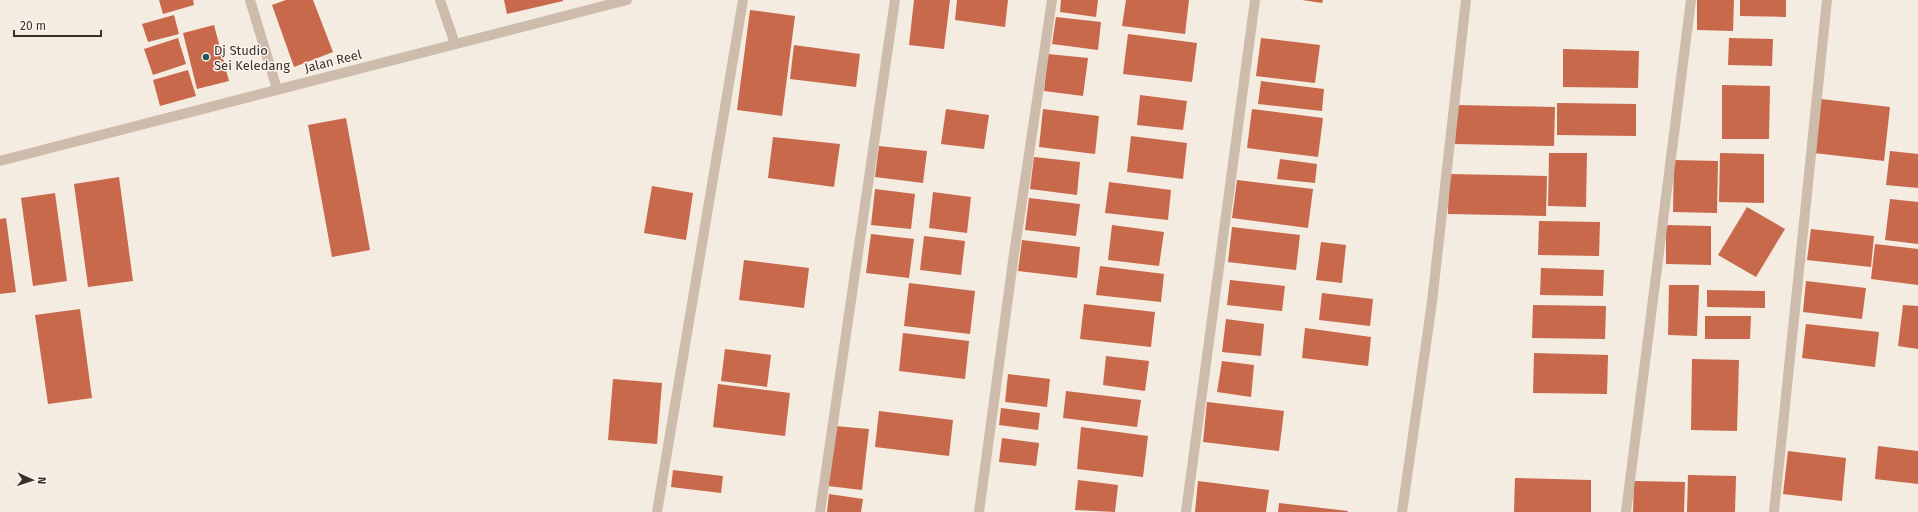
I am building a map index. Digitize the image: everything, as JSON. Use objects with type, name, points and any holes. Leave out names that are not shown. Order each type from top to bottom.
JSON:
[{"type":"street","points":[[250,0],[277,89]]},
{"type":"street","points":[[440,0],[455,44]]},
{"type":"street","name":"Jalan Reel","points":[[0,161],[627,0]]},
{"type":"street","points":[[657,512],[743,0]]},
{"type":"street","points":[[820,512],[895,0]]},
{"type":"street","points":[[979,512],[1013,261],[1052,0]]},
{"type":"street","points":[[1186,512],[1255,0]]},
{"type":"street","points":[[1402,512],[1432,302],[1466,0]]},
{"type":"street","points":[[1626,512],[1691,0]]},
{"type":"street","points":[[1774,512],[1827,0]]},
{"type":"building","points":[[159,0],[193,0],[194,5],[163,14]]},
{"type":"building","points":[[286,0],[313,0],[333,52],[294,67],[272,5]]},
{"type":"building","points":[[504,0],[563,0],[563,1],[507,14]]},
{"type":"building","points":[[914,0],[950,0],[944,49],[909,45]]},
{"type":"building","points":[[957,0],[1008,0],[1005,27],[955,20]]},
{"type":"building","points":[[1061,0],[1098,0],[1096,17],[1060,12]]},
{"type":"building","points":[[1126,0],[1189,0],[1185,34],[1122,26]]},
{"type":"building","points":[[1302,0],[1323,0],[1322,3]]},
{"type":"building","points":[[1697,0],[1734,0],[1733,31],[1697,30]]},
{"type":"building","points":[[1740,0],[1786,0],[1786,17],[1740,16]]},
{"type":"building","points":[[750,10],[795,16],[782,116],[737,110]]},
{"type":"building","points":[[174,15],[179,34],[148,42],[142,24]]},
{"type":"building","points":[[1056,17],[1101,22],[1098,50],[1052,44]]},
{"type":"building","name":"Dj Studio Sei Keledang","points":[[214,25],[229,81],[197,89],[183,33]]},
{"type":"building","points":[[1128,34],[1197,43],[1192,82],[1123,74]]},
{"type":"building","points":[[178,38],[186,64],[153,75],[144,49]]},
{"type":"building","points":[[1261,38],[1320,45],[1315,83],[1256,76]]},
{"type":"building","points":[[1729,38],[1773,39],[1772,66],[1728,65]]},
{"type":"building","points":[[794,45],[860,54],[856,87],[790,79]]},
{"type":"building","points":[[1563,49],[1639,51],[1638,88],[1563,87]]},
{"type":"building","points":[[1048,54],[1088,58],[1083,96],[1044,91]]},
{"type":"building","points":[[188,70],[196,96],[160,106],[153,80]]},
{"type":"building","points":[[1261,81],[1324,89],[1322,111],[1258,104]]},
{"type":"building","points":[[1722,85],[1770,86],[1769,139],[1722,139]]},
{"type":"building","points":[[1140,95],[1187,101],[1183,130],[1137,125]]},
{"type":"building","points":[[1821,99],[1890,107],[1884,161],[1814,153]]},
{"type":"building","points":[[1557,103],[1636,104],[1636,136],[1557,135]]},
{"type":"building","points":[[1456,105],[1555,107],[1554,146],[1455,144]]},
{"type":"building","points":[[946,109],[989,115],[984,149],[941,144]]},
{"type":"building","points":[[1043,109],[1099,116],[1095,154],[1039,147]]},
{"type":"building","points":[[1252,109],[1323,118],[1318,157],[1247,148]]},
{"type":"building","points":[[346,118],[370,250],[332,257],[308,125]]},
{"type":"building","points":[[1131,136],[1187,143],[1183,179],[1127,172]]},
{"type":"building","points":[[773,137],[840,144],[834,187],[768,178]]},
{"type":"building","points":[[879,146],[927,151],[923,183],[875,177]]},
{"type":"building","points":[[1890,151],[1918,154],[1918,188],[1886,185]]},
{"type":"building","points":[[1549,153],[1587,153],[1586,207],[1548,206]]},
{"type":"building","points":[[1720,153],[1764,154],[1764,203],[1719,202]]},
{"type":"building","points":[[1034,157],[1080,162],[1077,195],[1030,189]]},
{"type":"building","points":[[1280,159],[1317,164],[1315,183],[1277,179]]},
{"type":"building","points":[[1674,160],[1718,161],[1717,213],[1673,212]]},
{"type":"building","points":[[1449,174],[1547,176],[1546,216],[1448,214]]},
{"type":"building","points":[[119,177],[133,281],[88,287],[74,184]]},
{"type":"building","points":[[1237,180],[1313,189],[1308,228],[1232,218]]},
{"type":"building","points":[[1109,182],[1171,190],[1168,220],[1105,213]]},
{"type":"building","points":[[652,186],[693,193],[686,240],[644,233]]},
{"type":"building","points":[[875,189],[915,194],[911,229],[871,225]]},
{"type":"building","points":[[933,192],[971,197],[967,233],[929,228]]},
{"type":"building","points":[[55,193],[67,281],[33,286],[21,198]]},
{"type":"building","points":[[1029,198],[1080,204],[1076,236],[1025,230]]},
{"type":"building","points":[[1890,199],[1918,202],[1918,244],[1885,240]]},
{"type":"building","points":[[1747,207],[1785,229],[1756,277],[1718,255]]},
{"type":"building","points":[[6,218],[16,292],[0,294],[0,219]]},
{"type":"building","points":[[1539,221],[1600,222],[1599,256],[1538,255]]},
{"type":"building","points":[[1112,225],[1164,232],[1159,266],[1108,260]]},
{"type":"building","points":[[1666,225],[1711,226],[1711,265],[1666,264]]},
{"type":"building","points":[[1232,227],[1300,235],[1296,270],[1228,262]]},
{"type":"building","points":[[1811,229],[1874,236],[1871,267],[1807,260]]},
{"type":"building","points":[[871,234],[914,239],[909,278],[866,273]]},
{"type":"building","points":[[924,236],[965,241],[961,275],[920,270]]},
{"type":"building","points":[[1022,240],[1080,247],[1077,278],[1018,271]]},
{"type":"building","points":[[1321,242],[1346,245],[1342,283],[1316,280]]},
{"type":"building","points":[[1875,244],[1918,249],[1918,285],[1871,279]]},
{"type":"building","points":[[744,260],[809,268],[804,308],[739,300]]},
{"type":"building","points":[[1100,266],[1164,274],[1161,302],[1096,295]]},
{"type":"building","points":[[1541,268],[1604,270],[1603,296],[1540,295]]},
{"type":"building","points":[[1230,280],[1285,286],[1282,311],[1227,305]]},
{"type":"building","points":[[1806,281],[1866,288],[1862,319],[1803,312]]},
{"type":"building","points":[[909,283],[975,291],[970,334],[904,326]]},
{"type":"building","points":[[1669,285],[1699,285],[1697,336],[1668,335]]},
{"type":"building","points":[[1707,290],[1765,291],[1765,308],[1707,307]]},
{"type":"building","points":[[1322,293],[1373,299],[1370,326],[1319,320]]},
{"type":"building","points":[[1084,304],[1155,312],[1151,347],[1080,339]]},
{"type":"building","points":[[1533,305],[1606,306],[1605,339],[1532,338]]},
{"type":"building","points":[[1903,305],[1918,306],[1918,349],[1898,346]]},
{"type":"building","points":[[80,309],[92,398],[48,404],[35,315]]},
{"type":"building","points":[[1705,316],[1751,316],[1750,339],[1705,339]]},
{"type":"building","points":[[1226,319],[1264,324],[1261,356],[1222,352]]},
{"type":"building","points":[[1806,324],[1879,332],[1875,367],[1802,358]]},
{"type":"building","points":[[1305,328],[1371,337],[1368,366],[1302,358]]},
{"type":"building","points":[[903,333],[969,341],[965,379],[899,371]]},
{"type":"building","points":[[725,349],[771,355],[767,387],[721,381]]},
{"type":"building","points":[[1534,353],[1608,355],[1607,394],[1533,393]]},
{"type":"building","points":[[1106,356],[1149,361],[1145,391],[1103,385]]},
{"type":"building","points":[[1692,359],[1739,360],[1737,431],[1691,430]]},
{"type":"building","points":[[1222,361],[1254,365],[1251,397],[1217,392]]},
{"type":"building","points":[[1008,374],[1050,379],[1047,407],[1005,402]]},
{"type":"building","points":[[613,379],[662,383],[657,444],[608,440]]},
{"type":"building","points":[[718,384],[790,393],[785,436],[713,427]]},
{"type":"building","points":[[1066,391],[1141,400],[1137,427],[1063,418]]},
{"type":"building","points":[[1207,402],[1284,411],[1279,451],[1203,442]]},
{"type":"building","points":[[1001,408],[1040,413],[1038,430],[999,425]]},
{"type":"building","points":[[879,411],[953,420],[949,456],[875,447]]},
{"type":"building","points":[[835,426],[869,429],[862,490],[828,486]]},
{"type":"building","points":[[1081,427],[1148,436],[1143,477],[1077,469]]},
{"type":"building","points":[[1002,438],[1039,443],[1036,466],[999,462]]},
{"type":"building","points":[[1878,446],[1918,451],[1918,484],[1875,479]]},
{"type":"building","points":[[1788,451],[1846,458],[1842,501],[1783,494]]},
{"type":"building","points":[[673,470],[723,476],[721,493],[671,487]]},
{"type":"building","points":[[1688,475],[1736,476],[1735,512],[1687,512]]},
{"type":"building","points":[[1515,478],[1591,480],[1591,512],[1514,512]]},
{"type":"building","points":[[1078,480],[1118,485],[1115,512],[1075,510]]},
{"type":"building","points":[[1198,481],[1269,490],[1266,512],[1195,512]]},
{"type":"building","points":[[1634,481],[1685,482],[1684,512],[1633,512]]},
{"type":"building","points":[[829,494],[863,499],[861,512],[827,512]]},
{"type":"building","points":[[1279,503],[1348,511],[1278,512]]},
{"type":"place","name":"Dj Studio Sei Keledang","points":[[206,57]]}]
